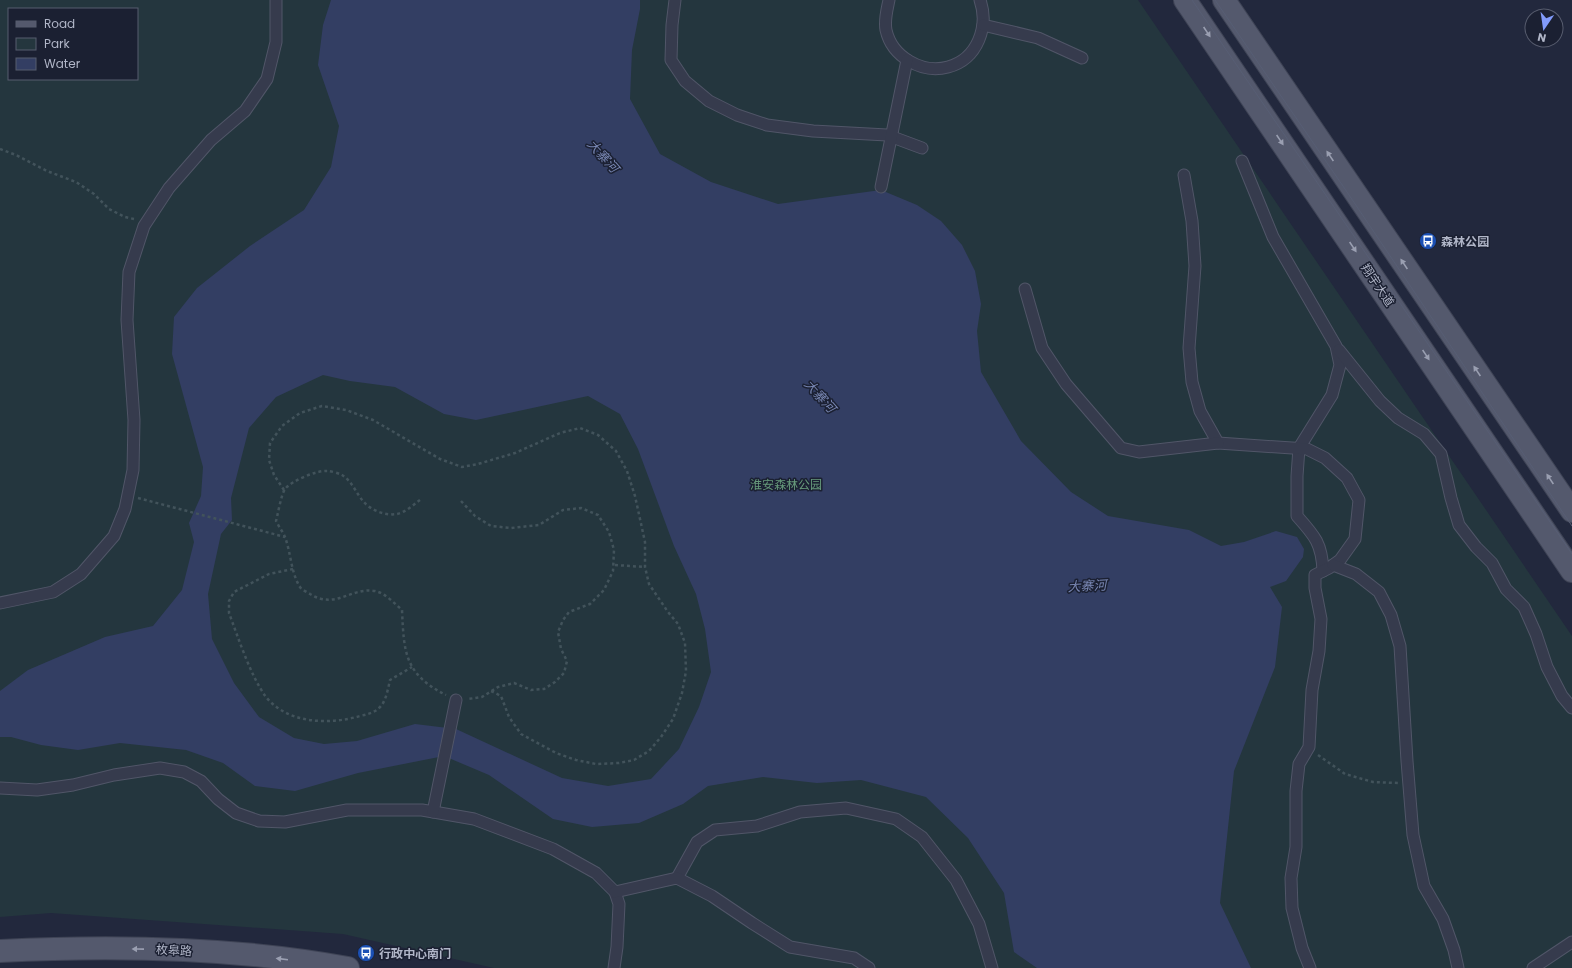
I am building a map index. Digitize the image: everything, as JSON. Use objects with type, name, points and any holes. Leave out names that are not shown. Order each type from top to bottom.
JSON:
[{"type":"main road","name":"翔宇大道","points":[[1185,0],[1572,571]]},
{"type":"main road","points":[[1224,0],[1572,511]]},
{"type":"main road","name":"枚皋路","points":[[0,951],[69,947],[174,949],[254,955],[348,968]]},
{"type":"street","points":[[0,602],[53,592],[82,574],[114,536],[125,509],[133,470],[134,420],[127,320],[129,272],[144,226],[168,188],[211,140],[245,111],[267,80],[276,42],[276,0]]},
{"type":"street","points":[[675,0],[672,25],[671,60],[685,81],[709,101],[737,115],[767,125],[813,131],[849,132],[891,136],[922,148]]},
{"type":"street","points":[[889,0],[885,15],[886,31],[892,45],[903,57],[917,66],[933,69],[949,67],[964,59],[975,48],[982,33],[984,17],[980,0]]},
{"type":"street","points":[[983,26],[1038,38],[1082,58]]},
{"type":"street","points":[[881,187],[907,60]]},
{"type":"street","points":[[1242,162],[1273,237],[1336,346],[1380,401],[1398,418],[1424,434],[1441,454],[1459,525],[1476,547],[1492,563],[1506,589],[1524,607],[1536,634],[1546,667],[1562,696],[1572,708]]},
{"type":"street","points":[[1184,175],[1192,221],[1195,266],[1188,348],[1192,382],[1200,411],[1218,443]]},
{"type":"street","points":[[1026,289],[1042,348],[1066,384],[1097,422],[1121,448],[1139,452],[1218,443],[1307,449],[1325,458],[1347,478],[1359,500],[1355,539],[1340,560],[1315,575],[1315,588],[1321,619],[1319,651],[1312,690],[1309,746],[1299,764],[1296,791],[1296,847],[1291,878],[1292,908],[1302,948],[1310,968]]},
{"type":"street","points":[[1323,571],[1322,555],[1313,534],[1297,516],[1297,476],[1299,448],[1332,395],[1340,365],[1336,346]]},
{"type":"street","points":[[1333,565],[1356,574],[1379,592],[1391,615],[1400,646],[1408,783],[1413,835],[1424,886],[1443,919],[1454,950],[1458,968]]},
{"type":"street","points":[[433,812],[456,700]]},
{"type":"street","points":[[0,788],[37,790],[73,785],[114,775],[160,768],[184,772],[201,781],[218,799],[236,813],[260,821],[285,822],[347,810],[422,810],[474,819],[553,849],[596,873],[615,892],[619,904],[617,947],[614,968]]},
{"type":"street","points":[[677,878],[697,842],[715,830],[757,826],[800,812],[846,808],[896,819],[922,838],[956,880],[979,924],[992,968]]},
{"type":"street","points":[[615,892],[677,878],[712,896],[790,947],[854,958],[869,968]]},
{"type":"street","points":[[1533,968],[1572,942]]},
{"type":"path","points":[[0,148],[47,171],[76,182],[94,194],[109,209],[125,216],[147,222]]},
{"type":"path","points":[[284,490],[274,476],[269,460],[270,443],[282,426],[300,412],[322,406],[346,410],[373,420],[440,459],[462,467],[515,453],[560,433],[580,428],[598,435],[616,451],[627,471],[635,496],[645,542],[645,567],[649,584],[678,624],[685,643],[686,671],[682,693],[672,719],[661,737],[649,751],[634,760],[619,763],[596,764],[576,760],[556,753],[521,734],[509,717],[501,696],[491,691]]},
{"type":"path","points":[[420,500],[408,509],[397,514],[384,513],[371,509],[363,501],[354,487],[342,475],[326,470],[311,474],[291,484],[284,490],[276,522],[285,537],[293,569],[301,588],[313,596],[329,600],[344,598],[359,591],[376,591],[388,598],[402,610],[403,638],[408,661],[419,676],[438,691],[456,700],[482,697],[498,687],[514,683],[531,690],[544,689],[555,682],[564,673],[567,662],[561,649],[558,632],[563,620],[569,612],[590,604],[604,590],[614,565],[614,550],[609,532],[598,515],[581,508],[563,510],[539,525],[504,528],[491,526],[475,516],[461,500]]},
{"type":"path","points":[[128,496],[285,537]]},
{"type":"path","points":[[614,565],[645,567]]},
{"type":"path","points":[[293,569],[269,574],[250,583],[234,592],[229,601],[229,613],[257,683],[267,697],[281,710],[315,721],[343,720],[374,713],[382,706],[390,680],[412,667]]},
{"type":"path","points":[[1309,746],[1345,774],[1373,782],[1408,783]]},
{"type":"green space","name":"淮安森林公园","points":[[0,0],[1138,0],[1572,636],[1572,968],[494,968],[343,934],[51,913],[0,917]]},
{"type":"water","name":"大寨河","points":[[331,0],[640,0],[640,9],[632,50],[630,99],[660,154],[711,182],[778,204],[881,190],[917,205],[941,221],[962,245],[975,271],[981,304],[977,331],[981,372],[1021,441],[1071,492],[1108,516],[1189,530],[1221,546],[1244,542],[1276,531],[1297,537],[1304,549],[1303,557],[1286,581],[1270,587],[1282,607],[1275,667],[1234,771],[1220,903],[1251,968],[1037,968],[1014,952],[1004,893],[968,838],[926,797],[861,780],[817,783],[763,777],[708,786],[683,804],[639,823],[592,827],[553,819],[489,775],[444,756],[358,773],[295,791],[255,786],[223,763],[186,750],[120,743],[78,750],[41,745],[11,737],[0,737],[0,691],[28,670],[105,637],[153,626],[182,590],[194,542],[189,523],[201,496],[203,467],[172,354],[174,317],[197,288],[250,246],[304,210],[331,167],[339,126],[318,65],[323,25]],"holes":[[[323,375],[350,381],[395,387],[444,414],[476,420],[588,396],[620,414],[638,449],[674,546],[696,594],[705,629],[711,672],[699,707],[679,749],[651,779],[608,786],[562,778],[456,729],[415,724],[357,741],[324,744],[294,738],[259,717],[234,683],[212,639],[208,594],[221,534],[232,520],[231,498],[249,428],[276,397]]]},
{"type":"tram line","points":[[1192,0],[1572,554]]},
{"type":"tram line","points":[[1215,0],[1345,189],[1572,526]]},
{"type":"place","name":"森林公园","points":[[1428,241]]},
{"type":"place","name":"行政中心南门","points":[[366,953]]}]
